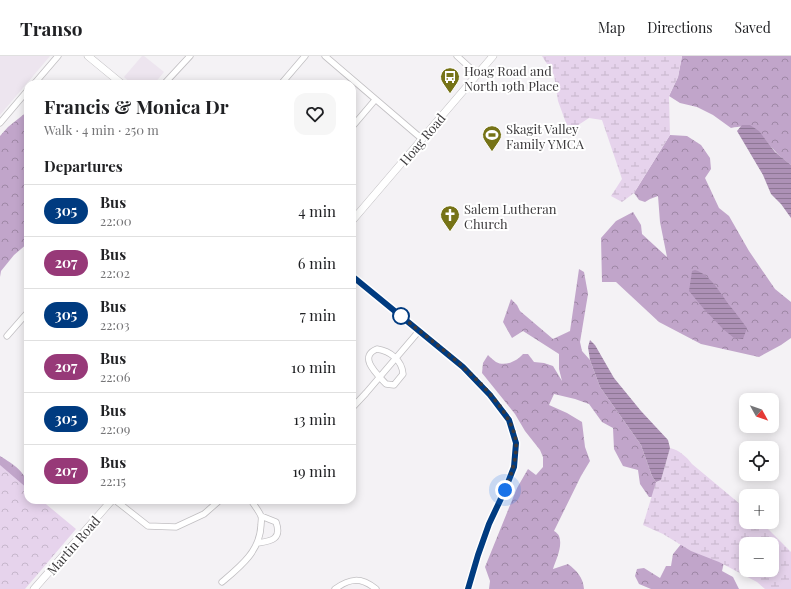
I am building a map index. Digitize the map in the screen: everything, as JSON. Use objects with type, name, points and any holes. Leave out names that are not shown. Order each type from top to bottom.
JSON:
[{"type":"street","points":[[37,80],[58,56]]},
{"type":"street","points":[[88,56],[117,80]]},
{"type":"street","points":[[168,80],[190,56]]},
{"type":"street","points":[[284,80],[305,56]]},
{"type":"street","points":[[325,56],[353,80]]},
{"type":"street","points":[[457,56],[478,74]]},
{"type":"street","name":"Hoag Road","points":[[356,216],[493,56]]},
{"type":"street","points":[[356,83],[422,139]]},
{"type":"street","points":[[0,123],[24,95]]},
{"type":"street","points":[[356,122],[376,100]]},
{"type":"street","points":[[356,279],[463,367],[490,395],[509,420],[516,443],[514,467],[487,530],[468,589]]},
{"type":"street","points":[[7,336],[24,317]]},
{"type":"street","points":[[356,404],[419,331]]},
{"type":"street","points":[[377,349],[383,350],[396,358],[403,369],[403,374],[394,385],[386,384],[372,368],[369,362],[369,356],[371,352],[377,349]]},
{"type":"street","name":"Martin Road","points":[[34,589],[108,504]]},
{"type":"street","points":[[120,504],[148,526],[176,527],[204,514],[215,504]]},
{"type":"street","points":[[222,582],[238,569],[258,543],[261,530],[261,516],[254,504]]},
{"type":"street","points":[[258,543],[271,541],[279,530],[276,522],[261,516]]},
{"type":"street","points":[[336,589],[343,583],[353,580],[365,583],[376,589]]},
{"type":"shaded area","points":[[0,56],[50,56],[30,80],[24,80],[24,87],[0,115]]},
{"type":"shaded area","points":[[142,56],[164,72],[157,80],[127,80],[124,77]]},
{"type":"shaded area","points":[[742,125],[750,125],[759,131],[775,152],[791,165],[791,218],[781,204],[771,194],[763,175],[737,131]]},
{"type":"shaded area","points":[[695,270],[706,276],[719,290],[747,328],[743,339],[734,338],[723,329],[689,291],[692,271]]},
{"type":"shaded area","points":[[590,340],[595,345],[614,378],[641,411],[668,440],[670,448],[661,480],[656,482],[652,476],[641,445],[600,387],[590,360],[588,347]]},
{"type":"green space","points":[[542,56],[682,56],[678,77],[669,96],[670,135],[634,193],[622,202],[611,196],[622,179],[602,120],[589,118],[569,131],[558,101],[554,75]]},
{"type":"green space","points":[[682,56],[791,56],[791,165],[776,152],[761,134],[752,128],[731,128],[713,115],[697,107],[680,103],[669,96],[678,77]]},
{"type":"green space","points":[[24,114],[24,246],[14,255],[1,271],[0,277],[0,136],[8,127]]},
{"type":"green space","points":[[670,135],[687,136],[701,145],[710,158],[711,169],[705,178],[719,208],[729,216],[749,251],[775,289],[791,302],[791,338],[759,357],[701,344],[659,322],[616,282],[602,282],[601,238],[616,221],[633,212],[641,225],[642,234],[667,257],[660,222],[658,196],[645,202],[639,200],[634,193]]},
{"type":"green space","points":[[579,269],[584,272],[588,294],[580,342],[582,351],[590,360],[600,387],[641,445],[652,476],[656,482],[659,497],[649,497],[640,484],[638,470],[623,466],[614,449],[613,428],[602,422],[589,404],[554,394],[549,405],[582,422],[585,447],[590,461],[554,531],[559,535],[560,544],[559,553],[553,569],[568,564],[579,575],[584,589],[489,589],[490,581],[485,567],[517,488],[528,469],[536,475],[543,467],[543,457],[540,450],[525,431],[515,414],[482,373],[483,363],[488,355],[496,362],[507,364],[518,359],[523,354],[528,354],[534,362],[553,366],[562,381],[559,369],[559,354],[523,331],[512,338],[503,322],[511,299],[520,311],[553,339],[570,331]]},
{"type":"green space","points":[[670,448],[677,450],[739,503],[739,529],[768,529],[776,537],[739,537],[739,573],[719,562],[691,551],[663,534],[643,525],[656,482],[661,480]]},
{"type":"green space","points":[[0,456],[15,466],[23,474],[24,489],[0,490]]},
{"type":"green space","points":[[0,465],[24,486],[24,504],[46,504],[76,529],[25,589],[0,589]]},
{"type":"green space","points":[[779,540],[791,552],[791,589],[765,589],[757,582],[748,577],[779,577]]},
{"type":"green space","points":[[682,543],[725,558],[722,571],[733,577],[739,589],[651,589],[639,584],[635,576],[637,569],[644,568],[660,578],[666,566],[671,566],[673,554]]},
{"type":"bus line","name":"305","points":[[356,279],[463,367],[490,395],[509,420],[516,443],[514,467],[489,524],[468,589]]},
{"type":"place","name":"Hoag Road and North 19th Place","points":[[450,94]]},
{"type":"place","name":"Skagit Valley Family YMCA","points":[[492,152]]},
{"type":"place","name":"Salem Lutheran Church","points":[[450,232]]},
{"type":"route","points":[[401,316],[397,313],[463,367],[490,395],[509,420],[516,443],[514,467],[505,490]]}]
